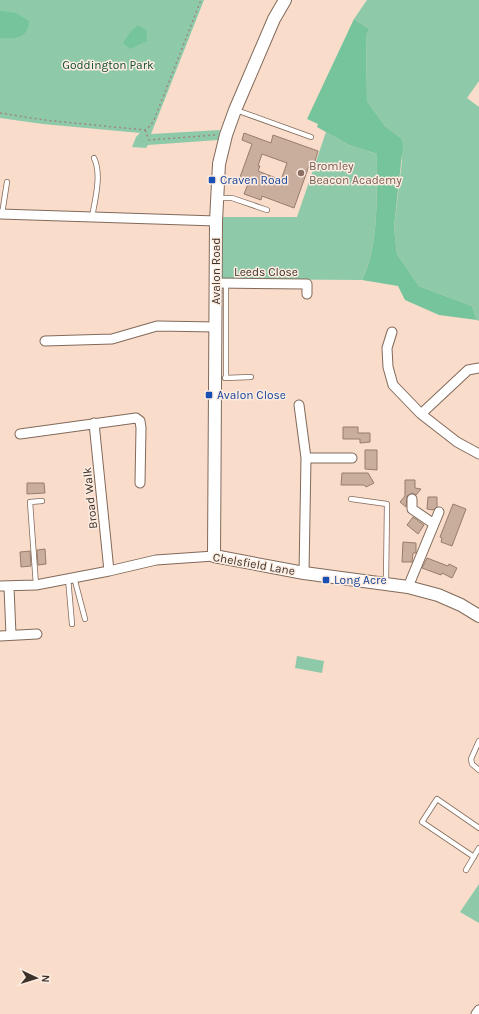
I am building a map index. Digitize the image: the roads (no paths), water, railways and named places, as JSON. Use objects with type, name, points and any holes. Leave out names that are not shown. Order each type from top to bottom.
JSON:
[{"type":"street","name":"Avalon Road","points":[[214,556],[220,378],[216,327],[221,283],[216,221],[220,164],[226,135],[234,110],[274,19],[285,0]]},
{"type":"street","points":[[1,214],[216,221]]},
{"type":"street","name":"Leeds Close","points":[[221,283],[307,284],[307,294]]},
{"type":"street","points":[[45,341],[112,339],[157,326],[216,327]]},
{"type":"street","points":[[392,332],[387,348],[388,367],[393,385],[421,414],[457,442],[479,454]]},
{"type":"street","points":[[421,414],[468,370],[479,368]]},
{"type":"street","points":[[299,405],[306,458],[304,573]]},
{"type":"street","points":[[20,434],[136,418],[140,421],[141,428],[140,482]]},
{"type":"street","name":"Broad Walk","points":[[94,423],[109,571]]},
{"type":"street","points":[[306,458],[352,458]]},
{"type":"street","points":[[412,499],[412,509],[434,524]]},
{"type":"street","points":[[408,588],[439,512]]},
{"type":"street","name":"Chelsfield Lane","points":[[4,587],[36,585],[156,560],[214,556],[304,573],[386,584],[438,594],[479,616]]},
{"type":"street","points":[[4,587],[11,635]]},
{"type":"street","points":[[0,636],[37,634]]},
{"type":"street","points":[[476,1014],[479,1010]]},
{"type":"lane","points":[[234,110],[311,137]]},
{"type":"lane","points":[[92,217],[98,175],[94,158]]},
{"type":"lane","points":[[1,214],[6,182]]},
{"type":"lane","points":[[217,198],[232,198],[267,210]]},
{"type":"lane","points":[[221,283],[220,378],[251,377]]},
{"type":"lane","points":[[351,499],[387,504],[386,584]]},
{"type":"lane","points":[[36,585],[30,502],[42,501]]},
{"type":"lane","points":[[71,578],[85,619]]},
{"type":"lane","points":[[71,578],[72,624]]},
{"type":"lane","points":[[479,740],[471,759],[472,764],[479,770]]},
{"type":"lane","points":[[474,858],[422,822],[437,799],[479,828]]},
{"type":"lane","points":[[466,870],[479,848]]},
{"type":"place","name":"Bromley Beacon Academy","points":[[301,173]]},
{"type":"place","name":"Craven Road","points":[[212,180]]},
{"type":"place","name":"Avalon Close","points":[[209,395]]},
{"type":"place","name":"Long Acre","points":[[326,580]]},
{"type":"park label","name":"Goddington Park","points":[[108,65]]}]
